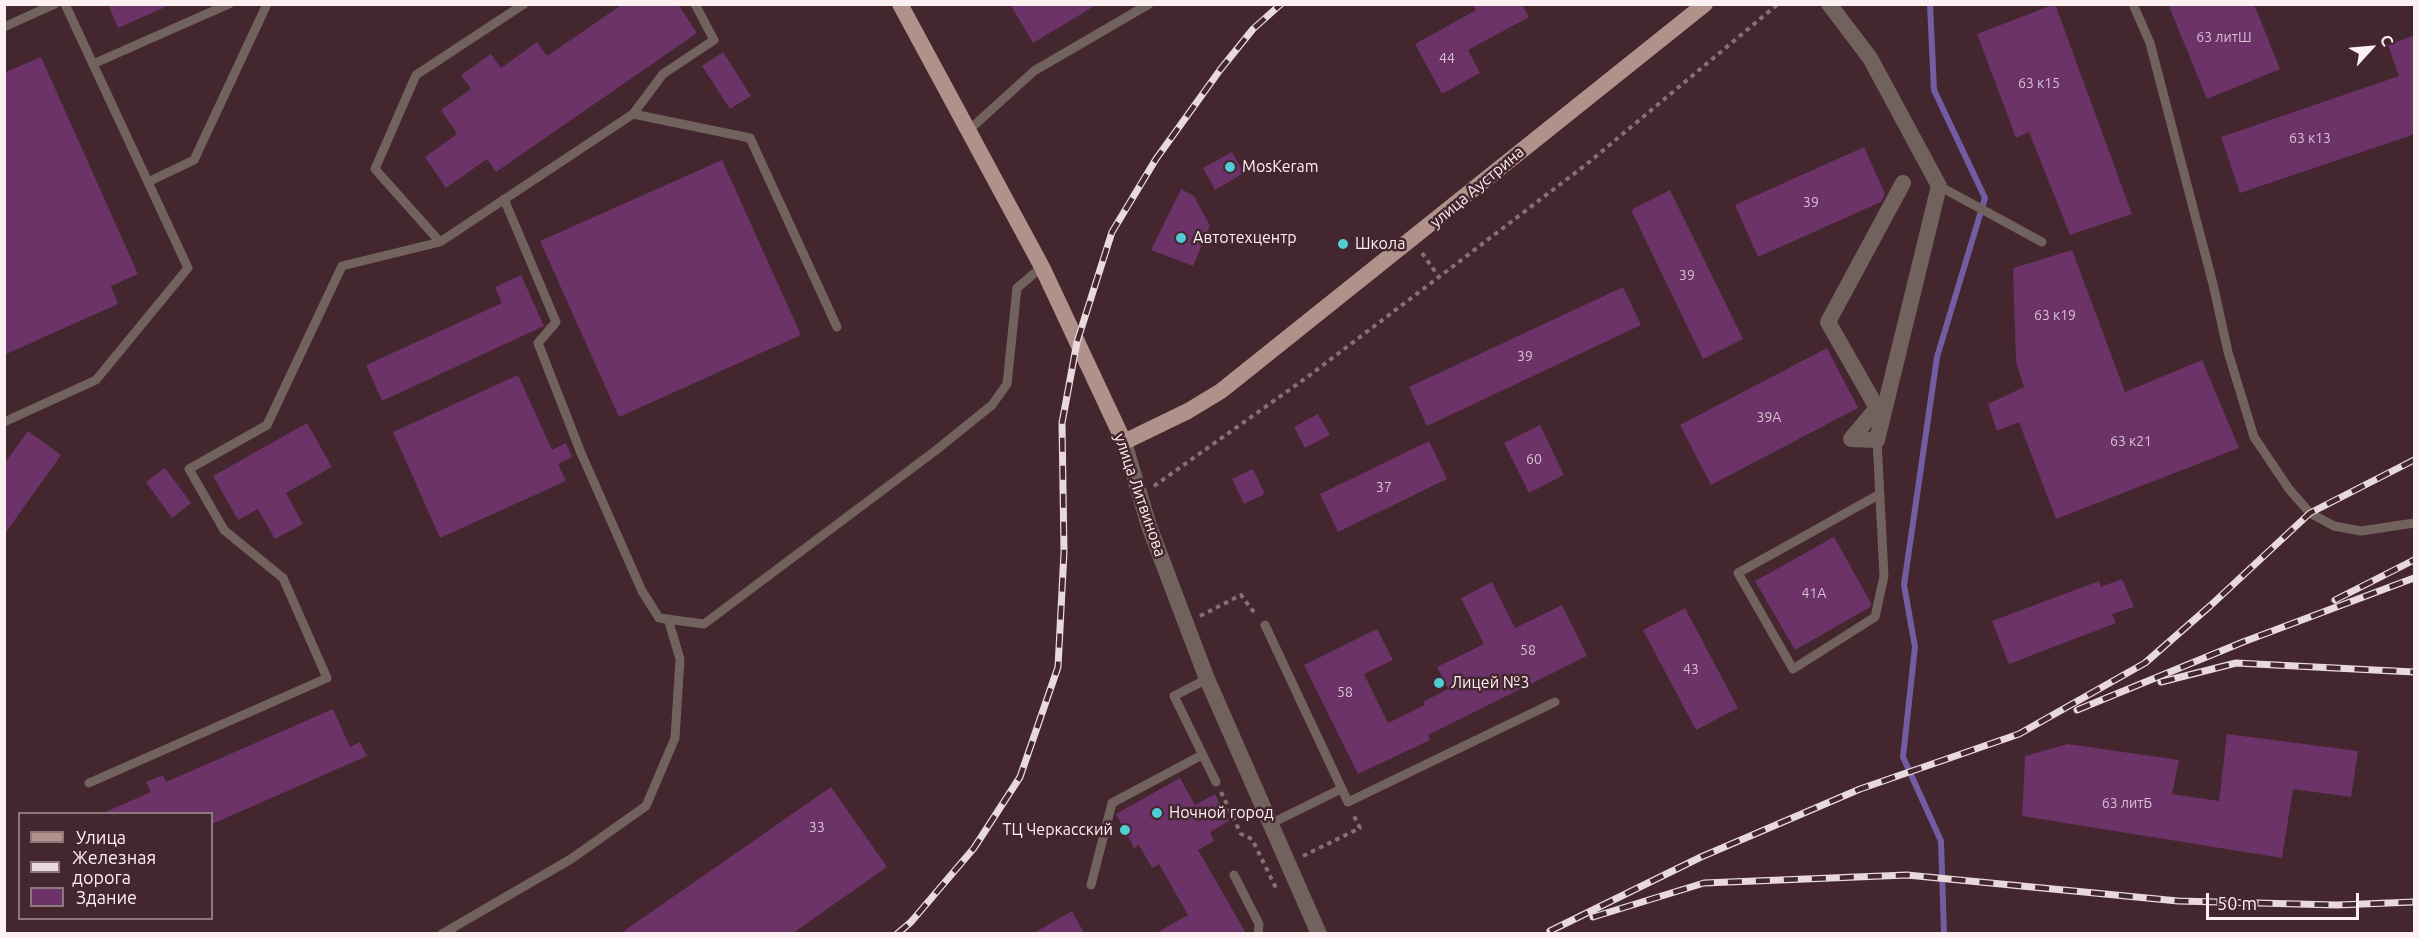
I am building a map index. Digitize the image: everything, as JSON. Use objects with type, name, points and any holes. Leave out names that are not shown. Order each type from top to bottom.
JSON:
[{"type":"main road","name":"улица Литвинова","points":[[900,4],[1042,267],[1124,442]]},
{"type":"main road","name":"улица Аустрина","points":[[1124,442],[1188,411],[1221,391],[1413,240],[1515,155],[1705,4]]},
{"type":"street","points":[[1829,4],[1870,58],[1939,186],[1877,440],[1851,440],[1877,408],[1828,322],[1904,183]]},
{"type":"street","name":"улица Литвинова","points":[[1124,442],[1149,526],[1207,680],[1319,933]]},
{"type":"lane","points":[[4,27],[55,4]]},
{"type":"lane","points":[[4,422],[96,380],[188,268],[65,4]]},
{"type":"lane","points":[[93,64],[229,4]]},
{"type":"lane","points":[[148,182],[194,160],[267,4]]},
{"type":"lane","points":[[440,242],[375,169],[417,75],[524,4]]},
{"type":"lane","points":[[90,783],[327,678],[283,578],[224,530],[189,470],[267,425],[342,266],[440,242],[633,114],[663,74],[714,40],[695,4]]},
{"type":"lane","points":[[969,130],[1034,71],[1149,4]]},
{"type":"lane","points":[[2133,4],[2150,43],[2213,284],[2228,352],[2254,437],[2289,489],[2310,513],[2334,526],[2361,531],[2415,523]]},
{"type":"lane","points":[[633,114],[750,138],[837,327]]},
{"type":"lane","points":[[1939,186],[2042,242]]},
{"type":"lane","points":[[504,200],[556,322],[538,343],[642,591],[659,618],[704,624],[935,451],[992,405],[1007,384],[1017,288],[1042,267]]},
{"type":"lane","points":[[1877,440],[1880,485],[1884,576],[1875,617],[1793,669],[1738,573],[1880,494]]},
{"type":"lane","points":[[442,933],[571,859],[646,806],[675,738],[680,658],[668,619]]},
{"type":"lane","points":[[1265,625],[1348,802],[1555,702]]},
{"type":"lane","points":[[1207,680],[1174,696],[1216,782]]},
{"type":"lane","points":[[1091,885],[1112,803],[1202,755]]},
{"type":"lane","points":[[1270,824],[1341,789]]},
{"type":"lane","points":[[1234,875],[1259,924],[1258,933]]},
{"type":"path","points":[[1140,496],[1306,378],[1588,163],[1778,4]]},
{"type":"path","points":[[1413,240],[1439,277]]},
{"type":"path","points":[[1186,623],[1241,596],[1265,625]]},
{"type":"path","points":[[1216,782],[1241,834],[1252,839],[1280,896]]},
{"type":"path","points":[[1289,863],[1360,828],[1348,802]]},
{"type":"building","points":[[108,4],[172,4],[118,28]]},
{"type":"building","points":[[623,4],[678,4],[697,33],[496,172],[487,159],[446,188],[425,157],[457,134],[441,110],[471,89],[461,75],[491,54],[501,68],[537,42],[547,56]]},
{"type":"building","points":[[1010,4],[1098,4],[1033,43]]},
{"type":"building","points":[[1473,4],[1522,4],[1529,17],[1468,50],[1480,73],[1442,94],[1415,44],[1476,10]]},
{"type":"building","points":[[2055,4],[2132,214],[2070,235],[2029,132],[2016,138],[1977,34]]},
{"type":"building","points":[[2168,4],[2254,4],[2280,69],[2207,99]]},
{"type":"building","points":[[2415,35],[2415,134],[2240,193],[2221,137],[2399,76],[2388,45]]},
{"type":"building","points":[[723,52],[751,96],[730,109],[702,66]]},
{"type":"building","points":[[41,57],[138,274],[111,286],[118,304],[4,355],[4,73]]},
{"type":"building","points":[[1864,147],[1885,194],[1881,202],[1758,257],[1735,205]]},
{"type":"building","points":[[1232,152],[1244,173],[1215,190],[1203,168]]},
{"type":"building","points":[[722,160],[801,335],[619,417],[540,241]]},
{"type":"building","name":"Автотехцентр","points":[[1181,189],[1194,196],[1210,226],[1193,266],[1151,250]]},
{"type":"building","points":[[1670,190],[1743,339],[1703,359],[1631,210]]},
{"type":"building","points":[[2072,250],[2125,392],[2202,360],[2239,448],[2056,519],[2019,422],[1997,431],[1988,404],[2024,387],[2016,362],[2013,268]]},
{"type":"building","points":[[521,275],[544,326],[382,401],[366,365],[502,303],[495,287]]},
{"type":"building","points":[[1623,287],[1641,325],[1427,426],[1409,387]]},
{"type":"building","points":[[1827,348],[1858,408],[1711,485],[1680,425]]},
{"type":"building","points":[[518,375],[552,450],[566,443],[572,457],[558,464],[566,481],[440,538],[393,432]]},
{"type":"building","points":[[1318,414],[1330,435],[1305,448],[1294,427]]},
{"type":"building","points":[[307,423],[332,467],[286,493],[303,524],[275,539],[258,509],[238,520],[213,476]]},
{"type":"building","points":[[1540,425],[1564,475],[1529,493],[1504,443]]},
{"type":"building","points":[[28,431],[61,455],[4,535],[4,464]]},
{"type":"building","points":[[1429,441],[1447,479],[1338,532],[1320,494]]},
{"type":"building","points":[[165,468],[191,503],[172,518],[146,482]]},
{"type":"building","points":[[1253,469],[1265,494],[1244,504],[1232,479]]},
{"type":"building","points":[[1834,537],[1871,603],[1870,607],[1795,650],[1755,581]]},
{"type":"building","points":[[2122,579],[2134,607],[2112,614],[2116,623],[2009,664],[1992,621],[2099,581],[2101,587]]},
{"type":"building","points":[[1492,582],[1515,628],[1562,605],[1587,656],[1428,735],[1430,740],[1358,774],[1304,665],[1377,629],[1393,660],[1364,674],[1388,723],[1425,705],[1423,702],[1448,689],[1437,667],[1484,644],[1461,598]]},
{"type":"building","points":[[1685,608],[1738,708],[1696,730],[1643,630]]},
{"type":"building","points":[[333,709],[350,747],[360,742],[367,756],[213,824],[213,812],[105,812],[151,792],[146,782],[163,775],[166,782]]},
{"type":"building","points":[[2227,734],[2358,751],[2351,797],[2293,789],[2282,858],[2022,816],[2025,756],[2068,744],[2179,760],[2172,794],[2219,801]]},
{"type":"building","points":[[1180,778],[1195,805],[1215,794],[1229,821],[1210,832],[1214,841],[1198,850],[1246,933],[1156,933],[1188,915],[1159,864],[1152,868],[1139,845],[1134,848],[1116,814]]},
{"type":"building","points":[[831,787],[887,867],[793,933],[621,933]]},
{"type":"building","points":[[1072,911],[1084,933],[1034,933]]},
{"type":"waterway","points":[[1930,4],[1934,90],[1985,198],[1937,357],[1904,585],[1915,647],[1903,757],[1941,841],[1944,934]]},
{"type":"railway","points":[[897,934],[911,922],[974,848],[1020,777],[1058,667],[1064,552],[1062,423],[1077,342],[1112,232],[1156,159],[1220,70],[1253,29],[1281,4]]},
{"type":"railway","points":[[1550,931],[1701,857],[1860,789],[2019,734],[2145,663],[2310,513],[2414,460]]},
{"type":"railway","points":[[2335,600],[2414,560]]},
{"type":"railway","points":[[2077,710],[2243,642],[2414,578]]},
{"type":"railway","points":[[2161,682],[2236,663],[2414,672]]},
{"type":"railway","points":[[1593,917],[1704,883],[1907,875],[2178,901],[2337,905],[2414,902]]},
{"type":"place","name":"MosKeram","points":[[1230,167]]},
{"type":"place","name":"Автотехцентр","points":[[1181,238]]},
{"type":"place","name":"Школа","points":[[1343,244]]},
{"type":"place","name":"Лицей №3","points":[[1439,683]]},
{"type":"place","name":"Ночной город","points":[[1157,813]]},
{"type":"place","name":"ТЦ Черкасский","points":[[1125,830]]}]
